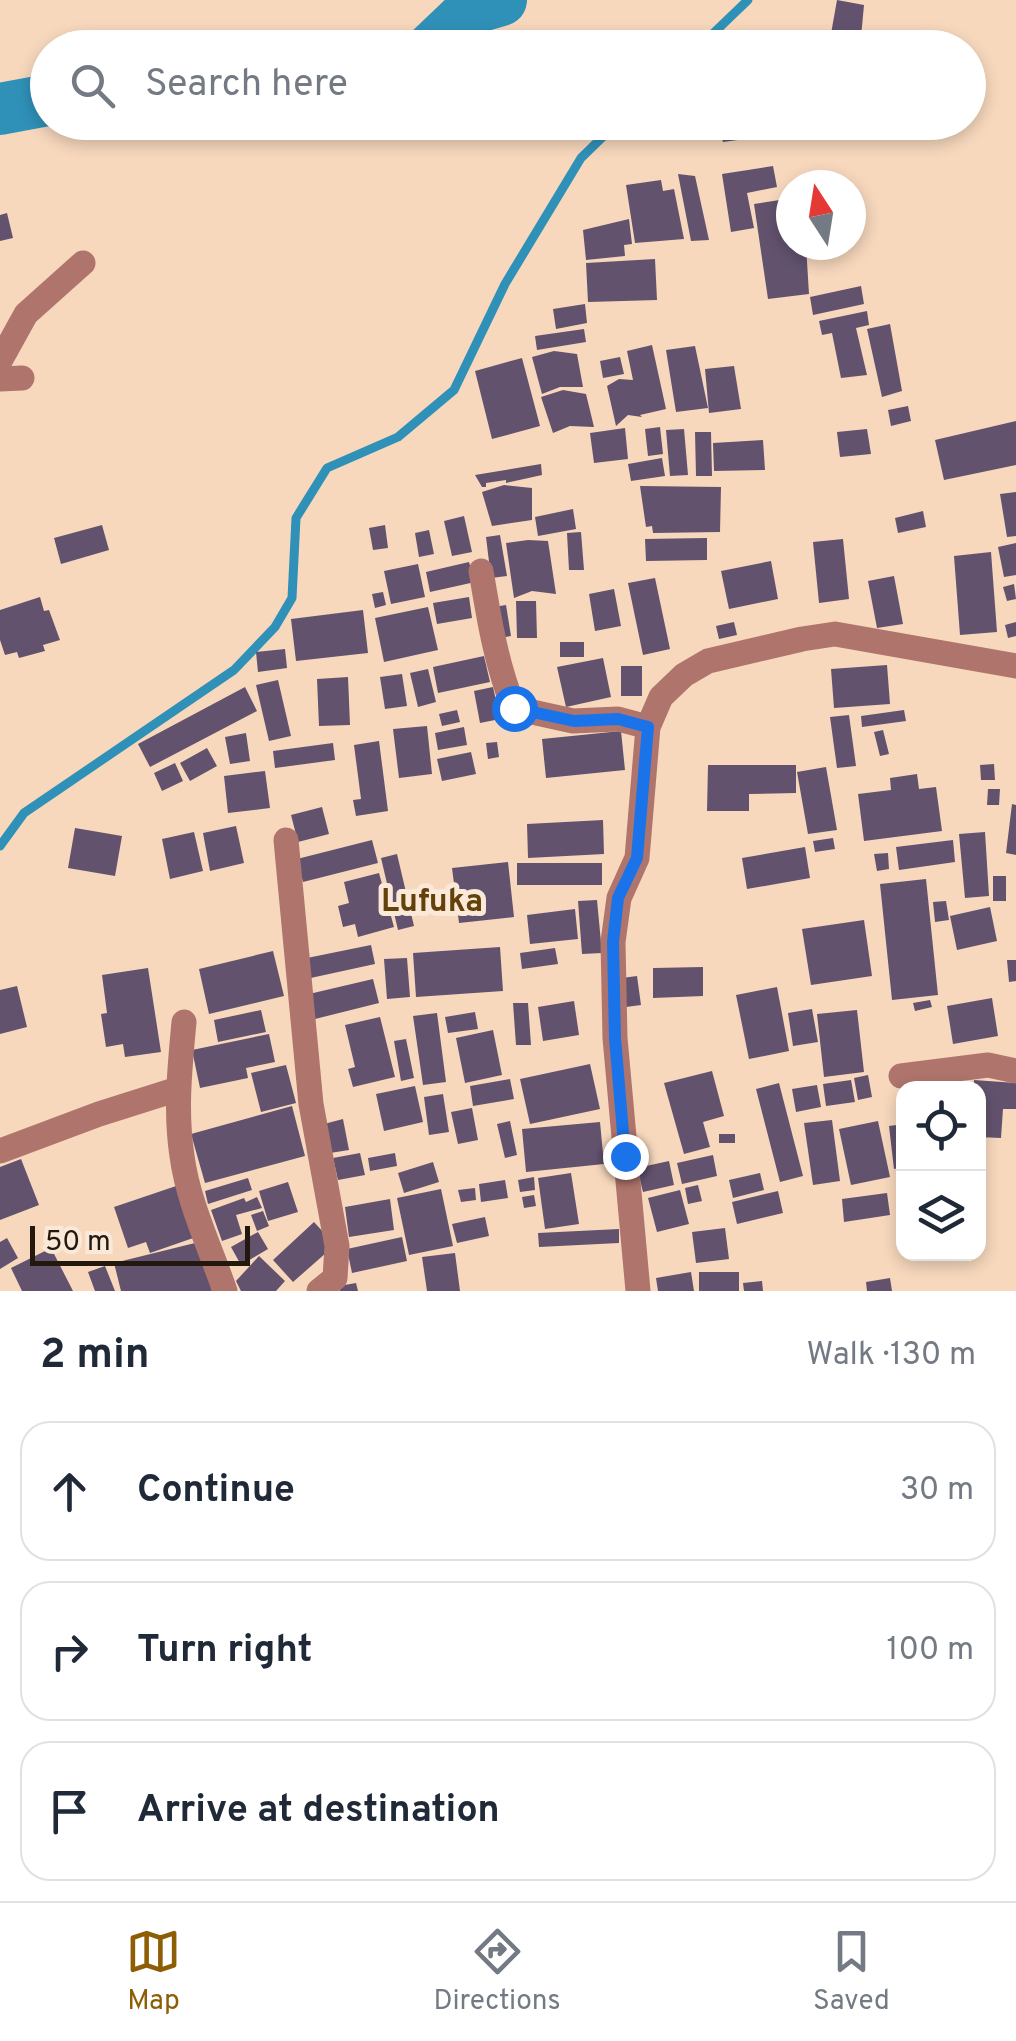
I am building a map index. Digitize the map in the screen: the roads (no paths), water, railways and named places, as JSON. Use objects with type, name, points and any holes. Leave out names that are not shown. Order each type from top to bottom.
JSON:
[{"type":"street","points":[[0,361],[26,314],[83,263]]},
{"type":"street","points":[[481,571],[491,632],[514,708],[574,721],[618,719],[648,727]]},
{"type":"street","points":[[638,1291],[615,1038],[613,942],[618,898],[637,858],[648,727],[661,697],[684,674],[708,661],[836,634],[1016,666]]},
{"type":"street","points":[[286,840],[312,1104],[336,1246],[335,1278],[319,1291]]},
{"type":"street","points":[[184,1022],[178,1089],[182,1156],[191,1196],[225,1291]]},
{"type":"street","points":[[901,1076],[988,1065],[1016,1071]]},
{"type":"street","points":[[0,1151],[178,1089]]},
{"type":"waterway","points":[[451,30],[474,8],[501,0]]},
{"type":"waterway","points":[[717,30],[748,0]]},
{"type":"waterway","points":[[0,109],[30,103]]},
{"type":"waterway","points":[[0,846],[24,813],[234,670],[275,627],[292,598],[296,518],[327,468],[398,437],[454,390],[505,284],[581,158],[600,140]]},
{"type":"district","name":"Lufuka","points":[[432,903]]}]
